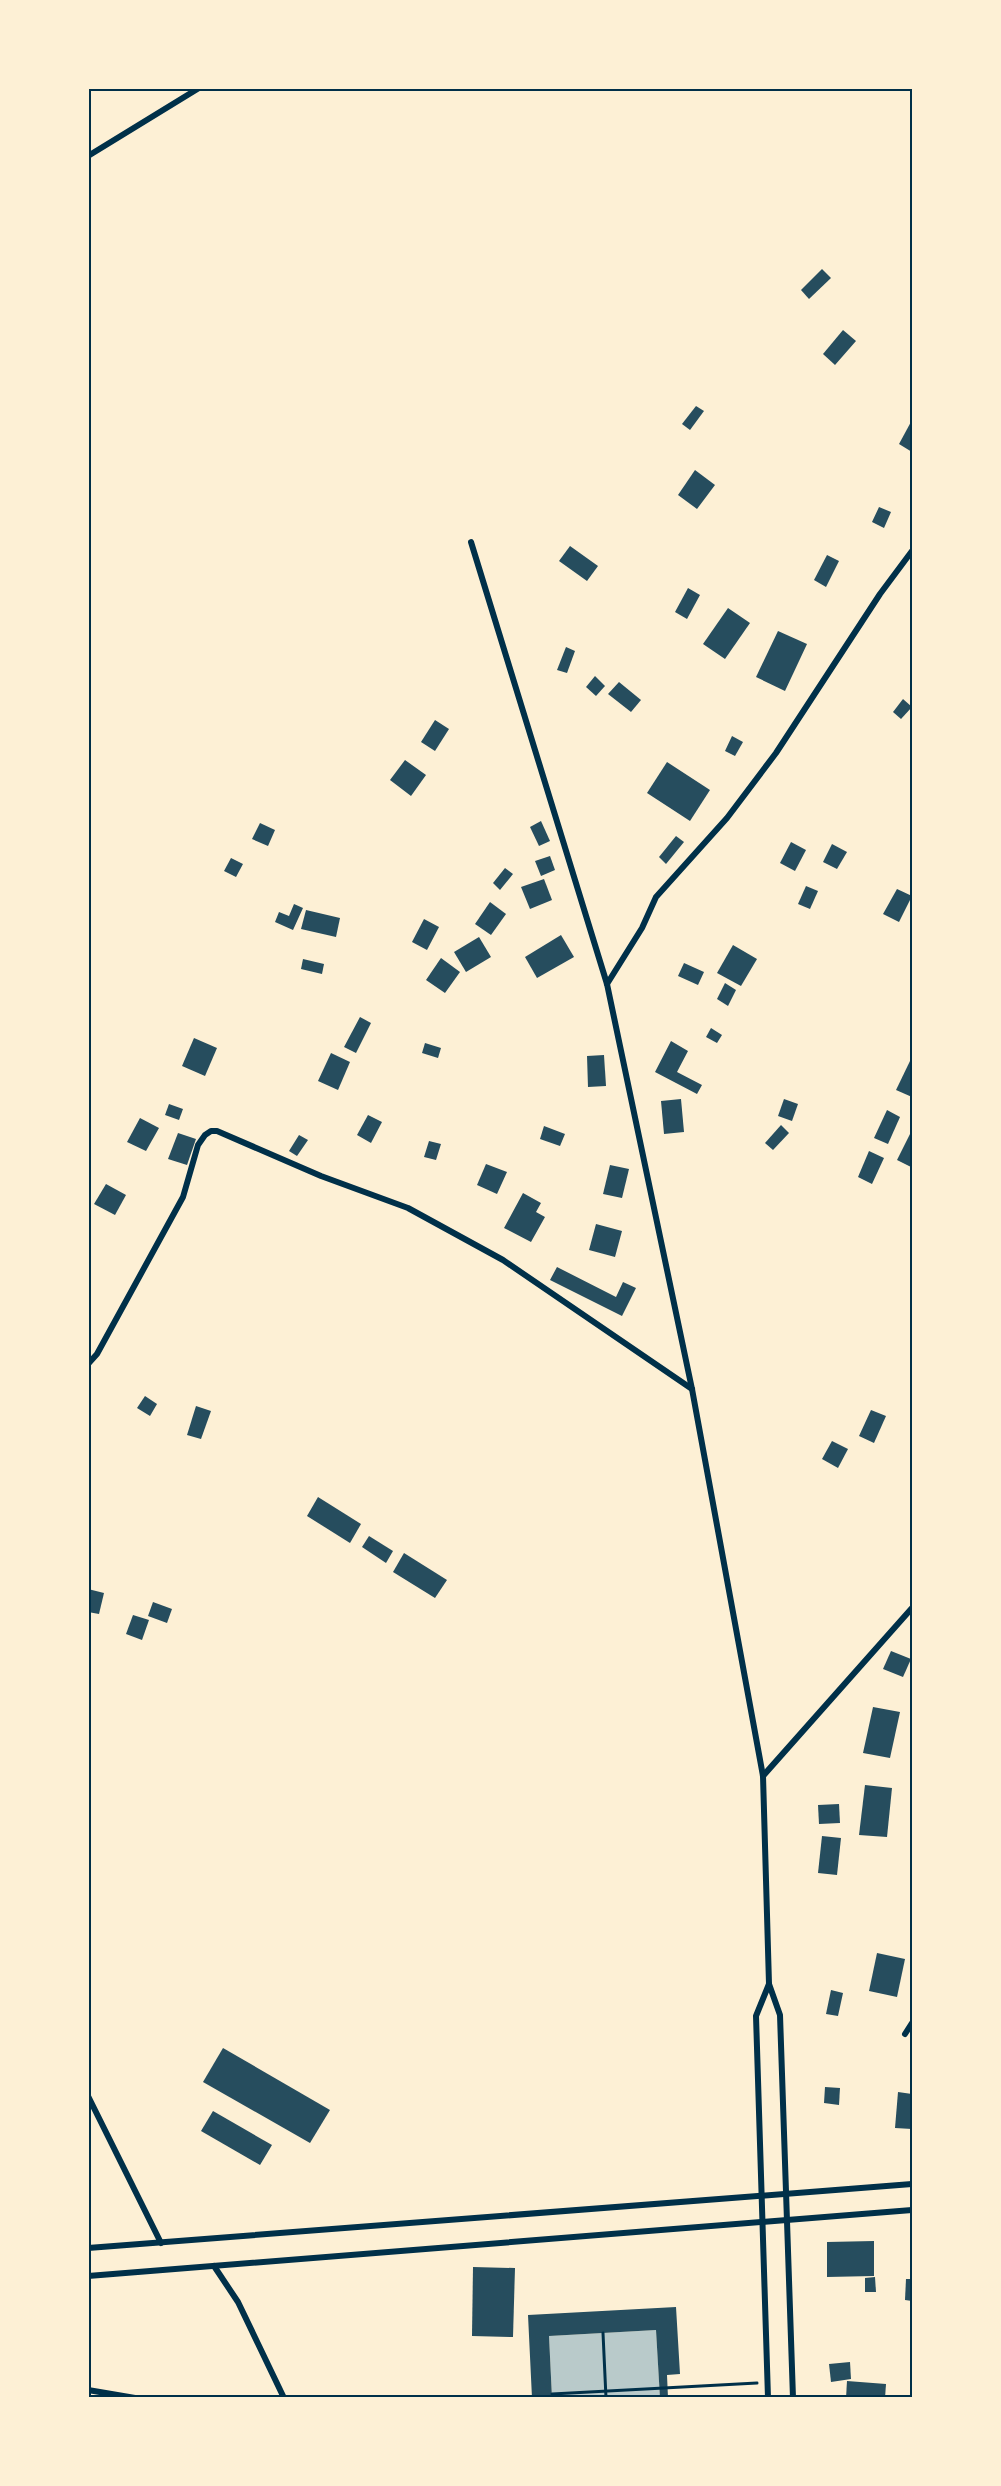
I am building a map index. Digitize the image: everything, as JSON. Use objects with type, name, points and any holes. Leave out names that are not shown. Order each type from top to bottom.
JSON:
[{"type":"street","points":[[88,156],[199,88]]},
{"type":"street","points":[[471,542],[607,984],[692,1389],[763,1776],[769,1984],[780,2015],[794,2397]]},
{"type":"street","points":[[607,984],[642,928],[656,897],[726,818],[776,753],[880,594],[912,551]]},
{"type":"street","points":[[88,1364],[97,1354],[183,1197],[198,1145],[205,1135],[217,1131],[321,1176],[408,1209],[503,1260],[692,1389]]},
{"type":"street","points":[[763,1776],[912,1608]]},
{"type":"street","points":[[768,2397],[756,2016],[769,1984]]},
{"type":"street","points":[[905,2034],[912,2023]]},
{"type":"street","points":[[88,2097],[161,2243]]},
{"type":"street","points":[[88,2248],[912,2184]]},
{"type":"street","points":[[88,2276],[912,2210]]},
{"type":"street","points":[[214,2266],[238,2302],[284,2397]]},
{"type":"street","points":[[88,2390],[135,2397]]},
{"type":"path","points":[[603,2333],[606,2397]]},
{"type":"path","points":[[552,2394],[767,2383]]},
{"type":"shaded area","points":[[656,2330],[660,2397],[552,2397],[549,2336]]},
{"type":"building","points":[[822,269],[831,278],[809,299],[801,290]]},
{"type":"building","points":[[843,330],[856,341],[835,365],[823,354]]},
{"type":"building","points":[[696,406],[704,411],[690,430],[682,424]]},
{"type":"building","points":[[912,420],[912,452],[899,444]]},
{"type":"building","points":[[695,470],[715,485],[697,509],[678,495]]},
{"type":"building","points":[[879,507],[891,512],[884,528],[872,522]]},
{"type":"building","points":[[570,546],[598,566],[587,581],[559,561]]},
{"type":"building","points":[[827,555],[839,561],[826,587],[814,580]]},
{"type":"building","points":[[688,588],[700,595],[687,619],[675,612]]},
{"type":"building","points":[[728,608],[750,623],[725,659],[703,644]]},
{"type":"building","points":[[778,631],[807,644],[785,691],[756,677]]},
{"type":"building","points":[[566,647],[575,651],[567,673],[557,670]]},
{"type":"building","points":[[595,676],[605,686],[596,696],[586,687]]},
{"type":"building","points":[[619,682],[641,700],[631,712],[608,694]]},
{"type":"building","points":[[903,699],[912,707],[901,719],[893,712]]},
{"type":"building","points":[[435,720],[449,729],[435,751],[421,742]]},
{"type":"building","points":[[732,736],[743,742],[735,756],[725,751]]},
{"type":"building","points":[[405,760],[426,775],[411,796],[390,780]]},
{"type":"building","points":[[667,762],[710,790],[690,821],[647,793]]},
{"type":"building","points":[[541,821],[550,841],[539,846],[530,827]]},
{"type":"building","points":[[260,823],[275,830],[268,846],[252,839]]},
{"type":"building","points":[[676,836],[684,842],[666,864],[659,857]]},
{"type":"building","points":[[791,842],[806,850],[795,871],[780,863]]},
{"type":"building","points":[[832,844],[847,852],[837,869],[823,862]]},
{"type":"building","points":[[550,856],[555,870],[541,876],[535,861]]},
{"type":"building","points":[[231,858],[243,864],[236,877],[224,871]]},
{"type":"building","points":[[505,868],[513,874],[500,890],[493,883]]},
{"type":"building","points":[[544,879],[552,900],[530,909],[521,887]]},
{"type":"building","points":[[806,886],[818,891],[810,909],[798,904]]},
{"type":"building","points":[[897,889],[912,896],[899,922],[883,914]]},
{"type":"building","points":[[490,902],[506,914],[491,935],[475,924]]},
{"type":"building","points":[[294,904],[303,908],[293,930],[275,922],[279,912],[289,916]]},
{"type":"building","points":[[306,910],[340,918],[336,937],[301,929]]},
{"type":"building","points":[[424,919],[439,927],[427,950],[412,942]]},
{"type":"building","points":[[561,935],[574,957],[537,978],[525,957]]},
{"type":"building","points":[[479,937],[491,957],[466,972],[454,952]]},
{"type":"building","points":[[733,945],[757,959],[741,986],[717,973]]},
{"type":"building","points":[[441,958],[460,972],[445,993],[426,980]]},
{"type":"building","points":[[303,959],[324,964],[322,974],[301,969]]},
{"type":"building","points":[[684,963],[704,972],[698,985],[678,976]]},
{"type":"building","points":[[725,983],[736,990],[728,1006],[717,999]]},
{"type":"building","points":[[360,1017],[371,1023],[356,1053],[344,1047]]},
{"type":"building","points":[[711,1028],[722,1035],[717,1043],[706,1037]]},
{"type":"building","points":[[194,1038],[217,1048],[205,1076],[182,1066]]},
{"type":"building","points":[[671,1041],[688,1051],[677,1072],[702,1085],[697,1094],[655,1072]]},
{"type":"building","points":[[425,1043],[441,1048],[438,1058],[422,1053]]},
{"type":"building","points":[[331,1053],[350,1062],[338,1090],[318,1081]]},
{"type":"building","points":[[604,1055],[606,1086],[588,1087],[587,1056]]},
{"type":"building","points":[[910,1061],[912,1062],[912,1097],[896,1090]]},
{"type":"building","points":[[681,1099],[684,1132],[664,1134],[661,1101]]},
{"type":"building","points":[[784,1099],[798,1104],[792,1121],[778,1116]]},
{"type":"building","points":[[169,1104],[183,1109],[179,1120],[165,1115]]},
{"type":"building","points":[[887,1110],[900,1117],[888,1144],[874,1138]]},
{"type":"building","points":[[368,1115],[382,1122],[371,1143],[357,1135]]},
{"type":"building","points":[[140,1118],[159,1128],[146,1151],[127,1142]]},
{"type":"building","points":[[781,1125],[789,1133],[773,1150],[765,1143]]},
{"type":"building","points":[[544,1126],[565,1134],[560,1146],[540,1139]]},
{"type":"building","points":[[178,1133],[196,1139],[187,1165],[168,1159]]},
{"type":"building","points":[[910,1134],[912,1135],[911,1167],[897,1160]]},
{"type":"building","points":[[299,1135],[308,1140],[297,1156],[289,1151]]},
{"type":"building","points":[[429,1141],[441,1144],[436,1160],[424,1157]]},
{"type":"building","points":[[869,1151],[884,1158],[872,1184],[858,1177]]},
{"type":"building","points":[[486,1164],[507,1172],[497,1194],[477,1185]]},
{"type":"building","points":[[610,1165],[629,1169],[622,1198],[603,1194]]},
{"type":"building","points":[[106,1184],[126,1195],[115,1215],[94,1204]]},
{"type":"building","points":[[523,1193],[541,1203],[536,1212],[545,1217],[531,1242],[504,1228]]},
{"type":"building","points":[[596,1224],[622,1231],[615,1257],[589,1250]]},
{"type":"building","points":[[557,1267],[616,1297],[623,1282],[636,1288],[622,1316],[550,1280]]},
{"type":"building","points":[[145,1396],[157,1404],[150,1416],[137,1408]]},
{"type":"building","points":[[196,1406],[211,1411],[201,1439],[187,1435]]},
{"type":"building","points":[[871,1410],[886,1416],[874,1443],[859,1436]]},
{"type":"building","points":[[832,1441],[848,1449],[838,1468],[822,1459]]},
{"type":"building","points":[[318,1497],[361,1524],[350,1543],[307,1516]]},
{"type":"building","points":[[369,1536],[393,1551],[386,1563],[362,1547]]},
{"type":"building","points":[[404,1553],[447,1580],[435,1598],[393,1572]]},
{"type":"building","points":[[88,1589],[104,1593],[99,1614],[88,1612]]},
{"type":"building","points":[[153,1602],[172,1609],[167,1623],[148,1616]]},
{"type":"building","points":[[133,1615],[149,1620],[142,1640],[126,1634]]},
{"type":"building","points":[[891,1651],[911,1659],[903,1677],[883,1669]]},
{"type":"building","points":[[873,1707],[900,1712],[890,1758],[863,1753]]},
{"type":"building","points":[[865,1785],[892,1788],[887,1837],[859,1835]]},
{"type":"building","points":[[839,1804],[840,1823],[819,1824],[818,1805]]},
{"type":"building","points":[[822,1836],[841,1838],[837,1875],[818,1873]]},
{"type":"building","points":[[877,1953],[905,1959],[897,1997],[869,1991]]},
{"type":"building","points":[[831,1990],[843,1993],[838,2016],[826,2014]]},
{"type":"building","points":[[223,2048],[330,2110],[310,2143],[203,2082]]},
{"type":"building","points":[[825,2087],[840,2088],[839,2105],[824,2103]]},
{"type":"building","points":[[898,2092],[912,2094],[912,2129],[895,2128]]},
{"type":"building","points":[[213,2111],[272,2145],[260,2165],[201,2131]]},
{"type":"building","points":[[874,2241],[874,2276],[827,2277],[827,2242]]},
{"type":"building","points":[[473,2267],[515,2268],[513,2337],[472,2336]]},
{"type":"building","points":[[875,2277],[876,2292],[865,2292],[865,2278]]},
{"type":"building","points":[[906,2279],[912,2279],[912,2301],[905,2300]]},
{"type":"building","points":[[676,2307],[680,2374],[667,2375],[668,2398],[660,2398],[656,2330],[549,2336],[552,2398],[532,2398],[528,2315]]},
{"type":"building","points":[[850,2362],[851,2379],[831,2382],[829,2364]]},
{"type":"building","points":[[847,2381],[886,2384],[885,2398],[846,2398]]}]
